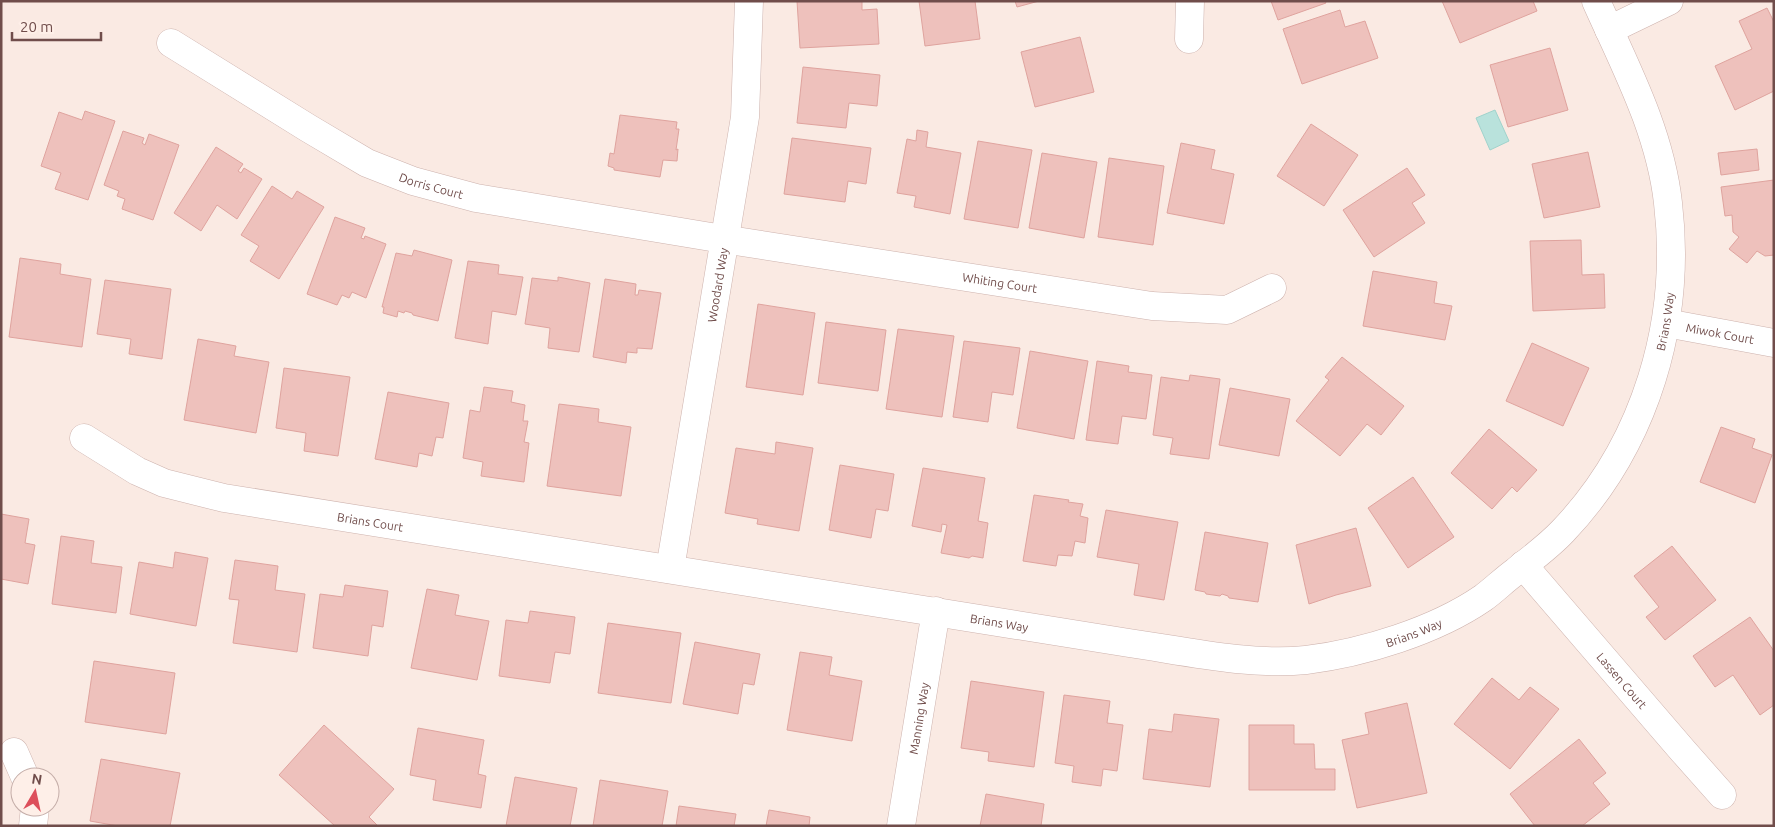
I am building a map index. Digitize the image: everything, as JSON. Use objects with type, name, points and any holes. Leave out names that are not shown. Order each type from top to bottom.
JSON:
[{"type":"street","name":"Woodard Way","points":[[670,569],[745,117],[750,1]]},
{"type":"street","points":[[1189,39],[1190,1]]},
{"type":"street","name":"Brians Way","points":[[670,569],[1129,643],[1236,658],[1303,660],[1358,650],[1432,626],[1481,599],[1563,532],[1595,493],[1614,465],[1644,404],[1654,375],[1666,323],[1671,278],[1671,234],[1662,168],[1650,125],[1596,1]]},
{"type":"street","points":[[1609,30],[1670,1]]},
{"type":"street","name":"Dorris Court","points":[[171,43],[367,163],[413,181],[476,198],[724,239]]},
{"type":"street","name":"Whiting Court","points":[[724,239],[1152,306],[1227,310],[1272,288]]},
{"type":"street","name":"Miwok Court","points":[[1666,323],[1774,343]]},
{"type":"street","name":"Brians Court","points":[[84,438],[137,471],[164,483],[224,498],[670,569]]},
{"type":"street","name":"Lassen Court","points":[[1523,565],[1722,795]]},
{"type":"street","name":"Manning Way","points":[[901,826],[936,611]]},
{"type":"street","points":[[14,752],[21,767]]},
{"type":"water","points":[[1495,110],[1509,141],[1490,150],[1476,118]]},
{"type":"building","points":[[797,1],[862,1],[862,10],[877,9],[879,44],[800,48]]},
{"type":"building","points":[[919,1],[975,1],[980,39],[925,46]]},
{"type":"building","points":[[1015,1],[1039,1],[1017,7]]},
{"type":"building","points":[[1271,1],[1325,1],[1326,3],[1278,20]]},
{"type":"building","points":[[1442,1],[1533,1],[1537,11],[1460,43]]},
{"type":"building","points":[[1767,8],[1774,22],[1774,91],[1735,110],[1715,66],[1752,49],[1739,21]]},
{"type":"building","points":[[1340,10],[1345,27],[1365,21],[1378,58],[1302,84],[1283,29]]},
{"type":"building","points":[[1080,37],[1094,92],[1035,107],[1021,52]]},
{"type":"building","points":[[1550,48],[1568,110],[1508,127],[1490,65]]},
{"type":"building","points":[[803,67],[880,75],[877,106],[849,103],[846,128],[797,123]]},
{"type":"building","points":[[85,111],[115,121],[88,200],[55,189],[61,173],[41,166],[59,112],[82,120]]},
{"type":"building","points":[[620,115],[677,122],[676,129],[679,129],[676,150],[678,149],[677,161],[663,160],[660,177],[614,170],[614,168],[608,166],[610,153],[614,154]]},
{"type":"building","points":[[1311,124],[1358,155],[1324,206],[1277,176]]},
{"type":"building","points":[[917,130],[928,132],[926,147],[961,153],[950,214],[914,207],[916,196],[897,193],[907,139],[916,141]]},
{"type":"building","points":[[123,131],[144,138],[142,143],[145,145],[149,134],[179,145],[153,220],[122,209],[125,199],[117,196],[119,191],[104,185]]},
{"type":"building","points":[[792,138],[871,148],[866,184],[848,181],[845,202],[784,194]]},
{"type":"building","points":[[978,141],[1032,150],[1018,228],[964,219]]},
{"type":"building","points":[[1181,143],[1215,150],[1211,169],[1234,174],[1224,224],[1167,213]]},
{"type":"building","points":[[216,147],[243,164],[238,171],[241,173],[244,168],[262,179],[237,219],[217,205],[201,231],[174,213]]},
{"type":"building","points":[[1757,149],[1759,170],[1721,175],[1718,153]]},
{"type":"building","points":[[1588,152],[1600,207],[1544,218],[1532,164]]},
{"type":"building","points":[[1042,153],[1097,162],[1084,238],[1029,228]]},
{"type":"building","points":[[1109,158],[1164,166],[1153,245],[1098,237]]},
{"type":"building","points":[[1407,168],[1425,195],[1412,203],[1425,223],[1374,257],[1343,210]]},
{"type":"building","points":[[1774,180],[1774,255],[1765,256],[1757,251],[1747,263],[1729,249],[1739,237],[1733,232],[1732,215],[1725,216],[1721,187]]},
{"type":"building","points":[[272,186],[292,199],[297,191],[324,207],[279,279],[250,261],[259,246],[241,235]]},
{"type":"building","points":[[335,217],[365,228],[361,238],[364,239],[365,236],[386,244],[366,298],[352,292],[349,298],[342,295],[337,305],[307,294]]},
{"type":"building","points":[[1581,240],[1582,275],[1604,274],[1605,308],[1533,311],[1530,241]]},
{"type":"building","points":[[414,250],[452,260],[438,321],[413,315],[405,311],[404,313],[398,311],[397,317],[383,313],[384,307],[382,307],[396,253],[412,256]]},
{"type":"building","points":[[20,258],[61,264],[60,274],[91,279],[82,347],[9,337]]},
{"type":"building","points":[[468,261],[499,265],[498,274],[523,277],[516,315],[492,311],[488,344],[455,338]]},
{"type":"building","points":[[1373,271],[1437,282],[1434,303],[1452,306],[1445,340],[1363,326]]},
{"type":"building","points":[[558,277],[590,283],[579,352],[548,348],[550,328],[525,324],[532,278],[558,281]]},
{"type":"building","points":[[605,279],[636,284],[635,295],[638,295],[639,290],[661,293],[652,349],[637,348],[637,353],[627,352],[626,363],[593,357]]},
{"type":"building","points":[[105,280],[171,289],[162,359],[129,354],[131,339],[97,334]]},
{"type":"building","points":[[758,304],[815,313],[803,395],[746,387]]},
{"type":"building","points":[[826,322],[886,330],[878,391],[818,383]]},
{"type":"building","points":[[898,329],[954,336],[942,417],[886,409]]},
{"type":"building","points":[[198,339],[236,346],[234,356],[269,362],[256,433],[184,420]]},
{"type":"building","points":[[964,341],[1020,348],[1013,395],[992,392],[988,422],[953,417]]},
{"type":"building","points":[[1532,343],[1589,368],[1563,426],[1506,401]]},
{"type":"building","points":[[1030,351],[1088,361],[1074,439],[1017,428]]},
{"type":"building","points":[[1342,357],[1404,406],[1381,435],[1367,424],[1340,456],[1296,421],[1329,380],[1325,377]]},
{"type":"building","points":[[1097,361],[1129,366],[1128,372],[1152,375],[1146,419],[1122,416],[1118,444],[1086,440]]},
{"type":"building","points":[[284,368],[350,377],[338,456],[304,451],[306,433],[276,428]]},
{"type":"building","points":[[1190,375],[1220,379],[1209,459],[1170,454],[1173,438],[1153,435],[1161,377],[1189,381]]},
{"type":"building","points":[[484,387],[513,391],[511,402],[525,405],[523,421],[528,421],[524,442],[529,443],[524,482],[481,476],[483,462],[463,458],[470,410],[480,412]]},
{"type":"building","points":[[1230,388],[1290,399],[1279,456],[1219,445]]},
{"type":"building","points":[[388,392],[449,403],[443,438],[436,437],[432,456],[419,453],[417,467],[375,459]]},
{"type":"building","points":[[559,404],[599,409],[598,422],[631,427],[621,496],[547,486]]},
{"type":"building","points":[[1721,427],[1755,439],[1752,448],[1772,455],[1755,503],[1700,482]]},
{"type":"building","points":[[1489,429],[1537,470],[1517,492],[1512,487],[1492,509],[1451,473]]},
{"type":"building","points":[[776,442],[813,448],[799,531],[757,524],[758,519],[725,513],[736,448],[775,454]]},
{"type":"building","points":[[840,465],[894,474],[888,511],[876,509],[871,538],[829,530]]},
{"type":"building","points":[[923,468],[985,478],[978,521],[988,523],[983,558],[972,556],[969,558],[941,553],[947,525],[942,524],[941,532],[912,526]]},
{"type":"building","points":[[1413,477],[1454,537],[1408,568],[1368,508]]},
{"type":"building","points":[[1034,495],[1083,504],[1080,516],[1088,518],[1085,543],[1075,541],[1072,556],[1058,555],[1056,566],[1023,561]]},
{"type":"building","points":[[1106,510],[1178,522],[1164,600],[1134,595],[1139,564],[1097,557]]},
{"type":"building","points":[[1,514],[29,519],[25,543],[35,545],[28,584],[1,579]]},
{"type":"building","points":[[1356,528],[1371,586],[1309,604],[1296,545]]},
{"type":"building","points":[[1205,532],[1268,543],[1258,602],[1229,598],[1222,594],[1220,596],[1206,594],[1205,592],[1195,590]]},
{"type":"building","points":[[61,536],[94,541],[91,563],[122,567],[116,613],[52,604]]},
{"type":"building","points":[[1672,546],[1716,600],[1665,640],[1646,617],[1659,607],[1634,576]]},
{"type":"building","points":[[175,552],[208,558],[196,626],[130,614],[139,562],[173,568]]},
{"type":"building","points":[[235,560],[278,566],[275,590],[305,594],[297,652],[233,643],[239,600],[229,599]]},
{"type":"building","points":[[345,585],[388,591],[383,627],[372,625],[368,656],[313,648],[320,594],[343,597]]},
{"type":"building","points":[[427,589],[459,595],[455,615],[489,621],[477,680],[411,668]]},
{"type":"building","points":[[530,611],[575,617],[570,654],[555,652],[550,683],[499,676],[506,620],[528,623]]},
{"type":"building","points":[[1750,617],[1774,651],[1774,705],[1760,715],[1733,675],[1715,687],[1693,656]]},
{"type":"building","points":[[608,623],[681,633],[671,703],[598,693]]},
{"type":"building","points":[[695,642],[760,654],[754,685],[743,683],[738,714],[683,704]]},
{"type":"building","points":[[800,652],[832,657],[829,675],[862,681],[852,741],[787,730]]},
{"type":"building","points":[[94,661],[175,673],[166,734],[85,722]]},
{"type":"building","points":[[1492,678],[1519,700],[1530,687],[1559,709],[1510,769],[1454,724]]},
{"type":"building","points":[[971,681],[1044,692],[1034,767],[988,761],[989,752],[961,748]]},
{"type":"building","points":[[1064,695],[1110,701],[1107,723],[1123,725],[1117,771],[1103,769],[1101,786],[1072,782],[1074,766],[1055,763]]},
{"type":"building","points":[[1407,703],[1427,793],[1357,808],[1342,740],[1369,734],[1365,713]]},
{"type":"building","points":[[1174,714],[1219,719],[1210,787],[1143,779],[1149,729],[1172,732]]},
{"type":"building","points":[[324,725],[394,789],[369,817],[378,826],[335,826],[279,775]]},
{"type":"building","points":[[1249,725],[1294,725],[1294,744],[1314,744],[1315,769],[1335,769],[1335,790],[1249,790]]},
{"type":"building","points":[[418,728],[484,740],[478,774],[486,776],[481,808],[433,800],[436,780],[410,775]]},
{"type":"building","points":[[1579,739],[1606,773],[1593,783],[1610,804],[1582,826],[1535,826],[1510,794]]},
{"type":"building","points":[[101,759],[180,773],[170,826],[118,826],[90,821]]},
{"type":"building","points":[[515,777],[577,788],[570,826],[506,826]]},
{"type":"building","points":[[600,780],[668,791],[662,826],[593,826]]},
{"type":"building","points":[[986,794],[1044,804],[1041,826],[980,826]]},
{"type":"building","points":[[679,806],[736,814],[734,826],[676,826]]},
{"type":"building","points":[[769,810],[810,817],[809,826],[766,826]]}]
